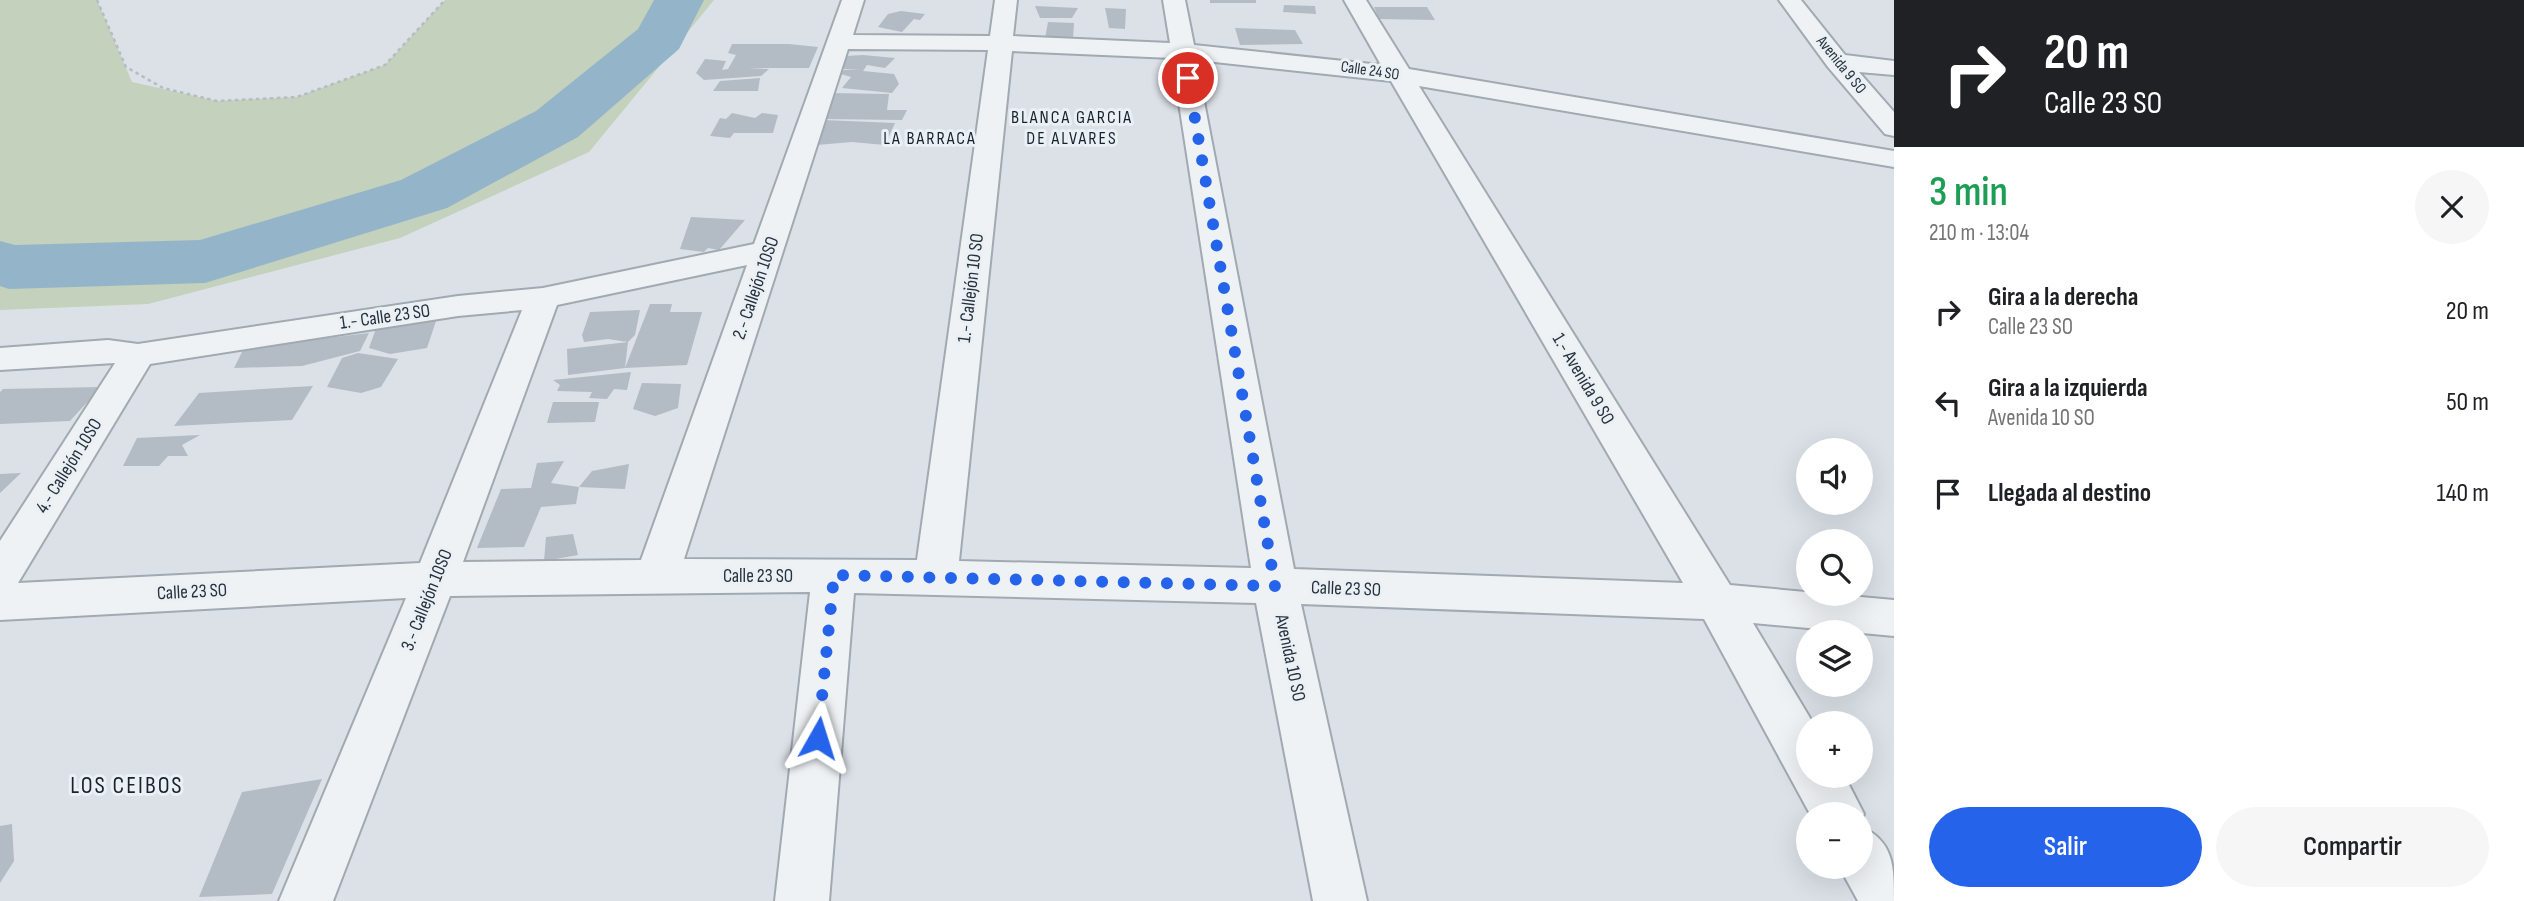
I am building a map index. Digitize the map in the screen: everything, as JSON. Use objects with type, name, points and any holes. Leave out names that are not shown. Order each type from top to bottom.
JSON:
[{"type":"street","name":"2.- Callejón 10SO","points":[[657,576],[853,0]]},
{"type":"street","name":"1.- Callejón 10 SO","points":[[936,577],[1006,0]]},
{"type":"street","name":"Avenida 10 SO","points":[[1174,0],[1275,586],[1340,901]]},
{"type":"street","name":"1.- Avenida 9 SO","points":[[1355,0],[1717,602],[1796,739]]},
{"type":"street","name":"Avenida 9 SO","points":[[1790,0],[1837,62],[1894,128]]},
{"type":"street","name":"Calle 24 SO","points":[[839,42],[1000,43],[1183,51],[1370,70],[1894,159]]},
{"type":"street","points":[[1837,62],[1894,68]]},
{"type":"street","name":"1.- Calle 23 SO","points":[[0,359],[108,351],[138,355],[458,306],[543,298],[768,251]]},
{"type":"street","name":"3.- Callejón 10SO","points":[[306,901],[435,579],[543,298]]},
{"type":"street","name":"4.- Callejón 10SO","points":[[0,576],[138,355]]},
{"type":"street","points":[[802,901],[834,575]]},
{"type":"street","name":"Calle 23 SO","points":[[0,602],[435,579],[834,575],[1275,586],[1717,602],[1894,618]]},
{"type":"street","points":[[1873,875],[1888,901]]},
{"type":"path","points":[[97,0],[126,67],[163,89],[217,101],[296,97],[385,65],[445,0]]},
{"type":"green space","points":[[0,0],[97,0],[132,82],[217,101],[297,97],[385,65],[445,0],[714,0],[589,152],[400,238],[148,304],[0,310]]},
{"type":"building","points":[[1210,0],[1256,0],[1256,3],[1210,3]]},
{"type":"building","points":[[1284,5],[1315,6],[1316,14],[1283,12]]},
{"type":"building","points":[[1035,6],[1078,8],[1072,18],[1040,18]]},
{"type":"building","points":[[1374,7],[1427,7],[1435,20],[1379,19]]},
{"type":"building","points":[[1105,8],[1126,9],[1125,29],[1109,28]]},
{"type":"building","points":[[901,11],[925,14],[920,20],[914,19],[902,32],[878,27],[888,14]]},
{"type":"building","points":[[1048,22],[1074,23],[1073,39],[1045,38]]},
{"type":"building","points":[[1235,28],[1295,30],[1303,44],[1240,45]]},
{"type":"building","points":[[732,44],[818,47],[809,68],[748,68],[769,69],[761,76],[704,80],[696,73],[705,59],[726,61],[722,70],[728,69],[736,55],[728,53]]},
{"type":"building","points":[[846,56],[895,58],[885,68],[867,65],[863,71],[894,74],[899,84],[892,93],[842,88],[851,77],[841,74],[844,70],[860,70],[843,69],[840,63]]},
{"type":"building","points":[[760,78],[758,91],[713,91],[720,81]]},
{"type":"building","points":[[829,93],[889,94],[887,110],[907,110],[902,120],[823,119]]},
{"type":"building","points":[[732,113],[755,118],[762,113],[778,115],[773,133],[734,133],[730,138],[710,136],[720,118],[726,119]]},
{"type":"building","points":[[823,120],[895,123],[885,145],[852,142],[817,145]]},
{"type":"building","points":[[691,217],[745,220],[719,250],[708,248],[704,252],[680,249]]},
{"type":"building","points":[[650,304],[672,304],[670,312],[702,312],[687,365],[625,368]]},
{"type":"building","points":[[640,310],[635,335],[628,342],[608,339],[584,342],[582,335],[590,312]]},
{"type":"building","points":[[437,318],[427,348],[390,354],[369,348],[378,323]]},
{"type":"building","points":[[369,333],[360,351],[302,366],[234,368],[244,348]]},
{"type":"building","points":[[628,342],[625,368],[568,375],[567,349]]},
{"type":"building","points":[[358,353],[398,359],[381,387],[361,393],[327,387],[342,358]]},
{"type":"building","points":[[631,372],[627,390],[614,389],[607,399],[589,398],[592,392],[557,391],[560,385],[553,380]]},
{"type":"building","points":[[642,383],[681,384],[678,408],[655,416],[633,409]]},
{"type":"building","points":[[313,386],[292,420],[174,426],[199,393]]},
{"type":"building","points":[[101,387],[70,421],[0,424],[0,392],[3,389]]},
{"type":"building","points":[[553,402],[599,402],[595,422],[547,423]]},
{"type":"building","points":[[200,435],[182,445],[188,456],[168,456],[159,466],[123,466],[137,438]]},
{"type":"building","points":[[564,461],[551,483],[579,487],[576,504],[541,507],[524,547],[477,548],[501,489],[531,488],[537,463]]},
{"type":"building","points":[[629,464],[625,489],[579,487],[592,471]]},
{"type":"building","points":[[21,473],[0,493],[0,474]]},
{"type":"building","points":[[573,534],[578,555],[544,561],[546,537]]},
{"type":"building","points":[[322,779],[272,894],[199,897],[242,792]]},
{"type":"building","points":[[12,824],[14,861],[0,883],[0,826]]},
{"type":"waterway","points":[[0,263],[9,267],[205,261],[424,194],[557,124],[660,38],[679,0]]},
{"type":"district","name":"BLANCA GARCIA DE ALVARES","points":[[1072,127]]},
{"type":"district","name":"LA BARRACA","points":[[930,138]]},
{"type":"district","name":"LOS CEIBOS","points":[[127,785]]},
{"type":"route","points":[[818,738],[834,575],[1275,586],[1188,78]]}]
